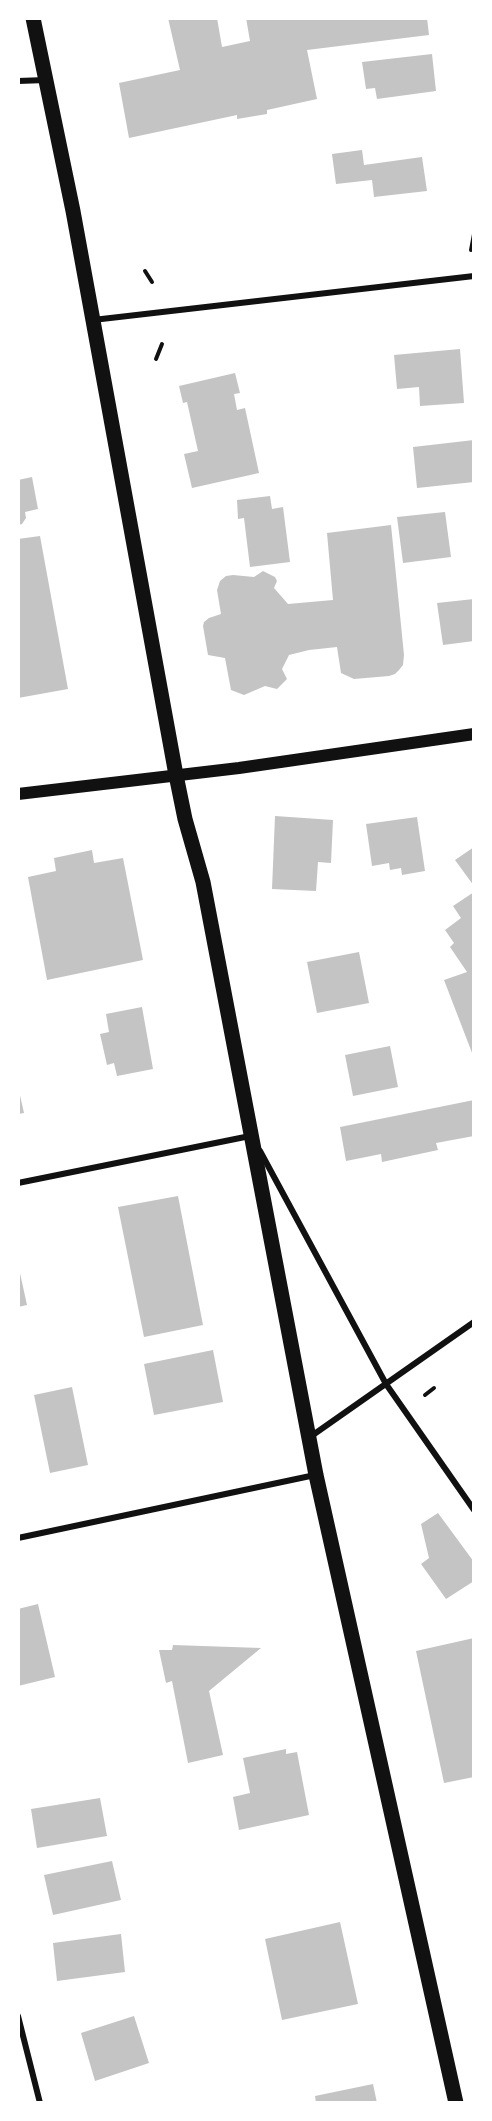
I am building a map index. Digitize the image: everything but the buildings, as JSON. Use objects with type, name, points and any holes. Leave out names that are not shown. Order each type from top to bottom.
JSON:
[{"type":"main road","points":[[33,18],[93,320],[185,819],[203,882],[316,1475],[456,2103]]},
{"type":"main road","points":[[18,794],[177,776],[474,734]]},
{"type":"street","points":[[18,81],[47,80]]},
{"type":"street","points":[[93,320],[474,276]]},
{"type":"street","points":[[18,1183],[251,1136],[386,1384],[474,1510]]},
{"type":"street","points":[[309,1437],[474,1322]]},
{"type":"street","points":[[18,1538],[316,1475]]},
{"type":"street","points":[[18,2016],[40,2103]]},
{"type":"path","points":[[471,250],[474,234]]},
{"type":"path","points":[[145,271],[152,282]]},
{"type":"path","points":[[156,359],[162,344]]},
{"type":"path","points":[[425,1395],[434,1388]]}]
